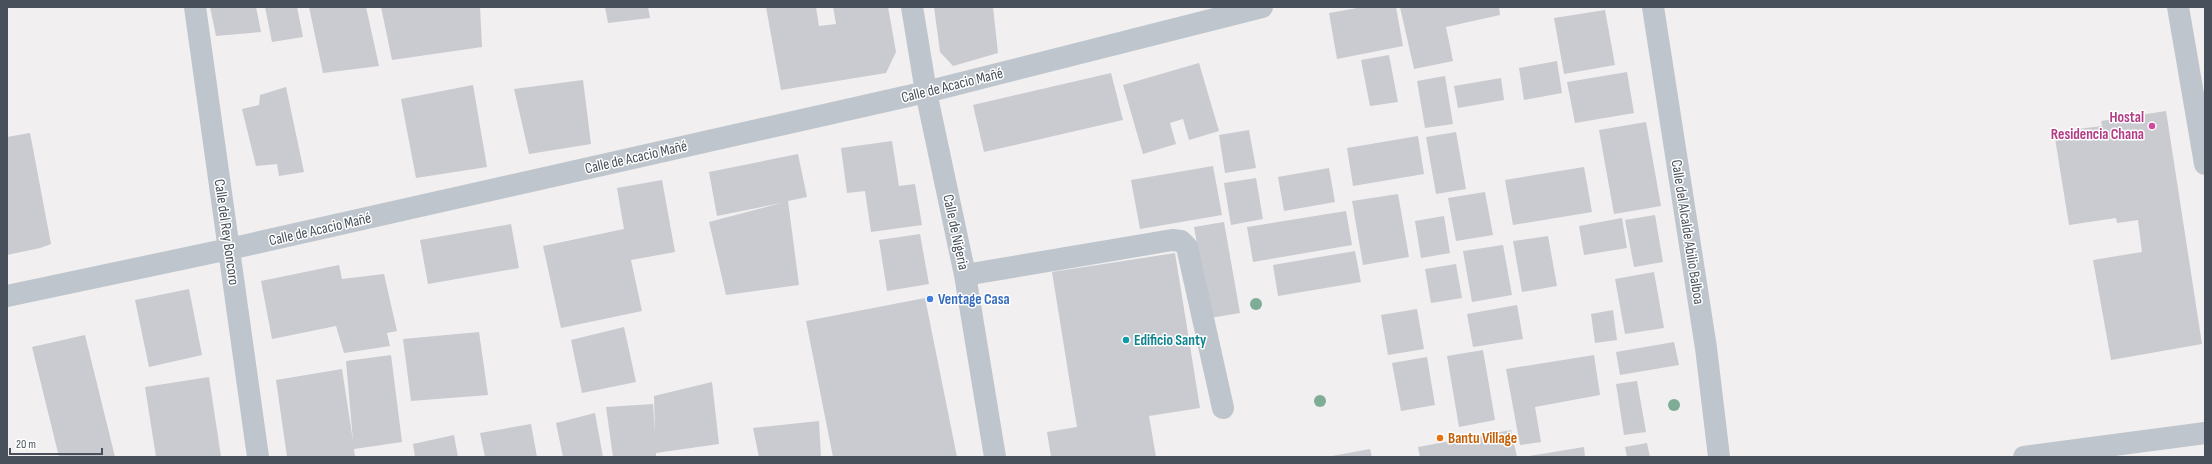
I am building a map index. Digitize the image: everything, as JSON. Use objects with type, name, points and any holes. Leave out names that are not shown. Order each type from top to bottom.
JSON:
[{"type":"street","name":"Calle del Rey Boncoro","points":[[195,7],[258,457]]},
{"type":"street","name":"Calle de Nigeria","points":[[912,7],[926,92],[965,275],[995,457]]},
{"type":"street","name":"Calle de Acacio Mañé","points":[[7,296],[229,249],[926,92],[1262,7]]},
{"type":"street","name":"Calle del Alcalde Abilio Balboa","points":[[1653,7],[1706,348],[1719,457]]},
{"type":"street","points":[[2178,7],[2205,164]]},
{"type":"street","points":[[965,275],[1172,240],[1182,241],[1187,247],[1223,408]]},
{"type":"street","points":[[2024,457],[2205,433]]},
{"type":"building","points":[[210,7],[256,7],[261,32],[216,36]]},
{"type":"building","points":[[265,7],[297,7],[303,37],[272,42]]},
{"type":"building","points":[[309,7],[366,7],[379,66],[323,73]]},
{"type":"building","points":[[381,7],[480,7],[482,47],[392,60]]},
{"type":"building","points":[[605,7],[648,7],[650,18],[608,23]]},
{"type":"building","points":[[766,7],[816,7],[819,26],[836,24],[833,7],[888,7],[896,52],[886,73],[781,90]]},
{"type":"building","points":[[934,7],[993,7],[998,53],[953,66],[940,52]]},
{"type":"building","points":[[1363,7],[1396,7],[1403,46],[1337,59],[1329,13]]},
{"type":"building","points":[[1400,7],[1499,7],[1500,15],[1446,27],[1453,61],[1414,69]]},
{"type":"building","points":[[1605,10],[1615,65],[1564,74],[1554,18]]},
{"type":"building","points":[[1389,55],[1398,102],[1370,106],[1361,60]]},
{"type":"building","points":[[1557,61],[1562,93],[1524,100],[1519,68]]},
{"type":"building","points":[[1199,63],[1219,131],[1189,140],[1183,119],[1170,123],[1176,144],[1143,154],[1123,85]]},
{"type":"building","points":[[1627,72],[1634,113],[1575,123],[1567,82]]},
{"type":"building","points":[[1111,73],[1123,120],[984,152],[973,105]]},
{"type":"building","points":[[1445,76],[1453,124],[1425,128],[1417,81]]},
{"type":"building","points":[[1501,78],[1504,100],[1458,108],[1454,86]]},
{"type":"building","points":[[583,80],[591,144],[529,154],[514,89]]},
{"type":"building","points":[[473,85],[487,167],[416,178],[401,99]]},
{"type":"building","points":[[286,87],[304,172],[279,176],[277,164],[256,166],[242,109],[259,105],[260,95]]},
{"type":"building","points":[[2166,111],[2202,344],[2111,360],[2093,260],[2142,252],[2138,220],[2117,223],[2116,218],[2069,225],[2054,132],[2102,126],[2101,121]]},
{"type":"building","points":[[1646,122],[1661,206],[1614,214],[1599,130]]},
{"type":"building","points":[[1249,130],[1256,168],[1225,173],[1219,135]]},
{"type":"building","points":[[1456,132],[1466,189],[1436,194],[1426,137]]},
{"type":"building","points":[[30,133],[51,244],[40,248],[7,255],[7,137]]},
{"type":"building","points":[[1418,136],[1424,174],[1353,186],[1347,148]]},
{"type":"building","points":[[892,141],[899,186],[915,184],[922,225],[871,232],[865,191],[847,193],[841,148]]},
{"type":"building","points":[[798,154],[807,197],[788,201],[799,285],[726,295],[709,222],[781,203],[717,216],[709,172]]},
{"type":"building","points":[[1213,166],[1222,215],[1140,229],[1131,180]]},
{"type":"building","points":[[1584,167],[1592,212],[1513,225],[1505,180]]},
{"type":"building","points":[[1329,168],[1335,202],[1284,211],[1278,177]]},
{"type":"building","points":[[1256,178],[1263,219],[1231,225],[1224,183]]},
{"type":"building","points":[[662,180],[675,252],[631,260],[642,311],[561,328],[543,246],[624,229],[617,188]]},
{"type":"building","points":[[1485,192],[1493,235],[1456,241],[1448,198]]},
{"type":"building","points":[[1398,194],[1409,257],[1363,265],[1352,201]]},
{"type":"building","points":[[1346,211],[1352,245],[1253,262],[1247,227]]},
{"type":"building","points":[[1655,215],[1663,262],[1634,267],[1625,220]]},
{"type":"building","points":[[1444,216],[1450,253],[1421,258],[1415,221]]},
{"type":"building","points":[[1622,218],[1627,248],[1584,255],[1579,226]]},
{"type":"building","points":[[1224,222],[1240,313],[1210,318],[1194,227]]},
{"type":"building","points":[[511,224],[519,268],[428,284],[420,240]]},
{"type":"building","points":[[920,234],[929,284],[887,291],[879,240]]},
{"type":"building","points":[[1548,236],[1557,286],[1522,292],[1513,241]]},
{"type":"building","points":[[1503,245],[1512,295],[1472,302],[1463,251]]},
{"type":"building","points":[[1355,251],[1361,282],[1278,296],[1273,265]]},
{"type":"building","name":"Edificio Santy","points":[[1175,253],[1200,408],[1149,416],[1156,457],[1051,457],[1047,432],[1077,427],[1052,272]]},
{"type":"building","points":[[1456,264],[1462,298],[1431,303],[1425,269]]},
{"type":"building","points":[[339,265],[342,279],[384,274],[397,331],[387,333],[390,346],[344,353],[336,326],[272,339],[261,281]]},
{"type":"building","points":[[1654,272],[1664,328],[1625,334],[1615,279]]},
{"type":"building","points":[[189,289],[202,355],[149,367],[135,300]]},
{"type":"building","points":[[925,298],[957,457],[833,457],[806,321]]},
{"type":"building","points":[[1517,305],[1523,339],[1473,347],[1467,314]]},
{"type":"building","points":[[1417,309],[1424,349],[1388,355],[1381,315]]},
{"type":"building","points":[[1613,310],[1617,340],[1595,343],[1591,314]]},
{"type":"building","points":[[624,327],[636,382],[582,393],[571,340]]},
{"type":"building","points":[[479,332],[488,395],[411,401],[403,339]]},
{"type":"building","points":[[85,335],[115,457],[59,457],[32,347]]},
{"type":"building","points":[[1674,342],[1679,365],[1620,375],[1616,352]]},
{"type":"building","points":[[1483,350],[1495,420],[1459,427],[1447,356]]},
{"type":"building","points":[[391,355],[402,442],[354,449],[355,457],[287,457],[276,380],[342,369],[353,441],[346,361]]},
{"type":"building","points":[[1594,355],[1600,395],[1535,407],[1541,442],[1520,445],[1506,369]]},
{"type":"building","points":[[1427,357],[1435,405],[1401,411],[1392,363]]},
{"type":"building","points":[[209,377],[221,457],[156,457],[145,387]]},
{"type":"building","points":[[1637,381],[1646,432],[1624,435],[1616,384]]},
{"type":"building","points":[[712,382],[719,444],[656,453],[656,457],[613,457],[606,407],[653,404],[655,433],[654,396]]},
{"type":"building","points":[[595,413],[603,457],[563,457],[556,423]]},
{"type":"building","points":[[819,421],[821,457],[759,457],[753,428]]},
{"type":"building","points":[[531,424],[537,457],[485,457],[480,433]]},
{"type":"building","points":[[1511,430],[1517,457],[1420,457],[1418,447]]},
{"type":"building","points":[[454,435],[458,457],[415,457],[413,444]]},
{"type":"building","points":[[1647,443],[1650,457],[1627,457],[1625,447]]},
{"type":"building","points":[[1584,447],[1585,457],[1529,456]]},
{"type":"building","points":[[1370,449],[1372,457],[1332,457],[1332,456]]},
{"type":"place","name":"Hostal Residencia Chana","points":[[2152,126]]},
{"type":"place","name":"Ventage Casa","points":[[930,299]]},
{"type":"place","name":"Edificio Santy","points":[[1126,340]]},
{"type":"place","name":"Bantu Village","points":[[1440,438]]}]
